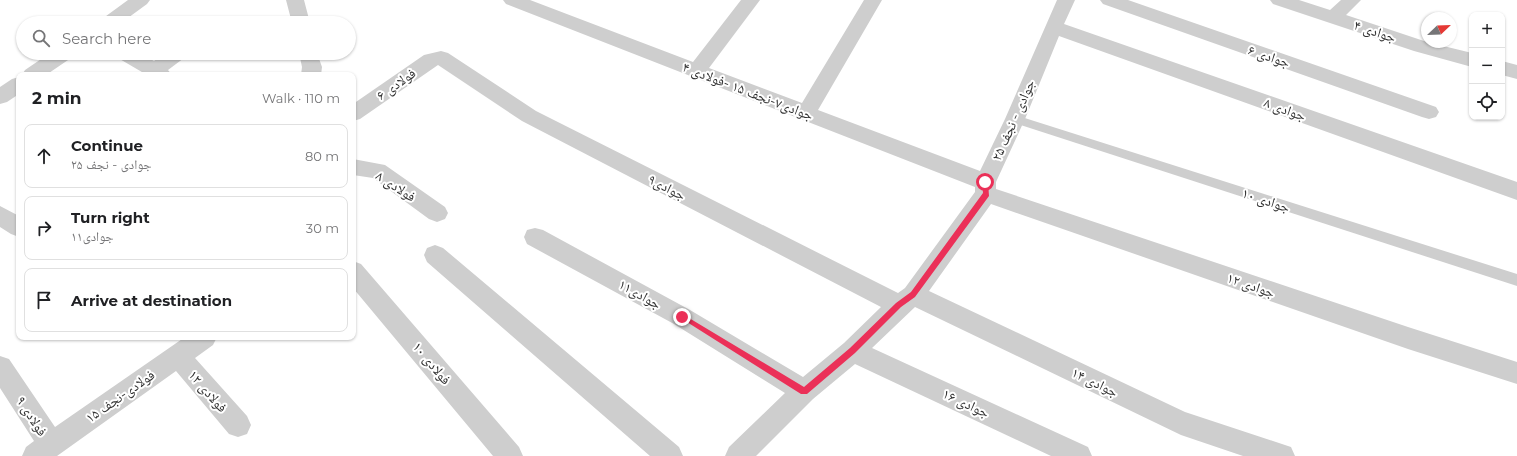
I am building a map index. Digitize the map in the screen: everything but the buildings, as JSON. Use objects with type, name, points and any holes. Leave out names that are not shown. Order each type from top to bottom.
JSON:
[{"type":"street","points":[[118,16],[141,0]]},
{"type":"street","points":[[295,0],[299,16]]},
{"type":"street","name":"جوادی۷-نجف ۱۵ -فولادی ۴","points":[[512,0],[806,113],[986,188]]},
{"type":"street","points":[[697,71],[751,0]]},
{"type":"street","points":[[806,113],[873,0]]},
{"type":"street","name":"جوادی - نجف ۲۵","points":[[738,456],[804,391],[853,351],[906,300],[986,188],[1053,27],[1066,0]]},
{"type":"street","name":"جوادی ۶","points":[[1109,0],[1429,112]]},
{"type":"street","name":"جوادی ۴","points":[[1279,0],[1421,46],[1469,59]]},
{"type":"street","points":[[1333,18],[1352,0]]},
{"type":"street","name":"جوادی ۸","points":[[1053,27],[1517,192]]},
{"type":"street","name":"فولادی ۶","points":[[356,112],[431,60],[441,58]]},
{"type":"street","name":"جوادی۹","points":[[441,58],[529,116],[906,300]]},
{"type":"street","points":[[36,72],[54,60]]},
{"type":"street","points":[[137,60],[156,72]]},
{"type":"street","points":[[159,72],[170,60]]},
{"type":"street","points":[[1505,69],[1517,72]]},
{"type":"street","points":[[0,97],[16,86]]},
{"type":"street","name":"فولادی ۸","points":[[356,167],[378,171],[436,212]]},
{"type":"street","name":"جوادی ۱۲","points":[[986,188],[1408,338],[1517,373]]},
{"type":"street","points":[[0,215],[16,226]]},
{"type":"street","name":"جوادی۱۱","points":[[535,237],[682,317],[804,391]]},
{"type":"street","points":[[436,255],[670,456]]},
{"type":"street","name":"فولادی ۱۰","points":[[356,275],[510,456]]},
{"type":"street","name":"جوادی ۱۴","points":[[906,300],[1181,423],[1282,456]]},
{"type":"street","name":"فولادی ۱۲","points":[[192,343],[238,425]]},
{"type":"street","name":"فولادی-نجف ۱۵","points":[[43,450],[192,343]]},
{"type":"street","name":"جوادی ۱۶","points":[[853,351],[1079,456]]},
{"type":"street","name":"فولادی ۹","points":[[0,367],[43,450]]},
{"type":"lane","name":"جوادی ۱۰","points":[[1016,119],[1517,280]]},
{"type":"route","points":[[682,317],[804,391],[853,351],[899,305],[913,294],[986,194],[985,182]]}]
